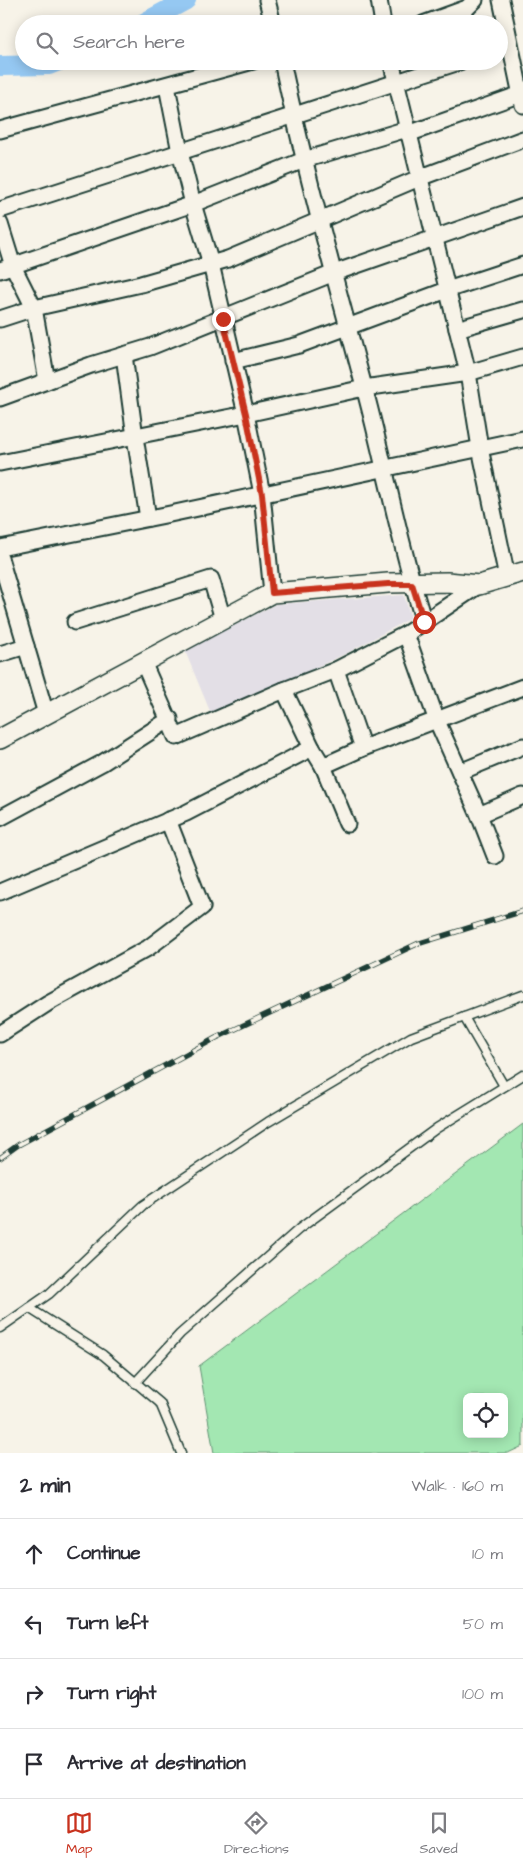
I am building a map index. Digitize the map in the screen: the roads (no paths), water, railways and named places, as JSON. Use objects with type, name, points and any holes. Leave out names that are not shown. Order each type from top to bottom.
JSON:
[{"type":"street","points":[[267,0],[271,15]]},
{"type":"street","points":[[379,0],[382,15]]},
{"type":"street","points":[[448,15],[467,8],[475,0]]},
{"type":"street","points":[[501,0],[504,15]]},
{"type":"street","points":[[7,268],[193,204],[304,160],[407,131],[521,93],[508,32]]},
{"type":"street","points":[[0,130],[222,70]]},
{"type":"street","points":[[284,70],[304,160],[385,468],[412,584],[424,622]]},
{"type":"street","points":[[143,662],[176,736],[336,670],[406,634],[479,585],[515,575],[480,448],[468,373],[393,70]]},
{"type":"street","points":[[0,210],[294,117],[434,70]]},
{"type":"street","points":[[167,86],[180,152],[211,264],[246,414],[262,494],[272,593]]},
{"type":"street","points":[[0,318],[34,308],[141,284],[228,259],[419,178],[523,139]]},
{"type":"street","points":[[0,398],[150,347],[334,273],[523,207]]},
{"type":"street","points":[[0,224],[7,268],[34,308],[47,381]]},
{"type":"street","points":[[233,361],[299,346],[448,290],[523,265]]},
{"type":"street","points":[[457,329],[523,310]]},
{"type":"street","points":[[124,355],[148,518]]},
{"type":"street","points":[[0,463],[135,437],[364,388],[468,373],[523,358]]},
{"type":"street","points":[[0,548],[523,439]]},
{"type":"street","points":[[0,558],[46,714]]},
{"type":"street","points":[[75,622],[211,579],[223,619]]},
{"type":"street","points":[[0,740],[272,593],[388,584],[447,582],[479,585]]},
{"type":"street","points":[[406,634],[437,721],[495,856]]},
{"type":"street","points":[[0,654],[26,646]]},
{"type":"street","points":[[336,670],[363,748]]},
{"type":"street","points":[[323,766],[363,748],[523,687]]},
{"type":"street","points":[[284,690],[312,748],[323,766],[348,824]]},
{"type":"street","points":[[0,818],[102,763],[170,719]]},
{"type":"street","points":[[460,772],[523,746]]},
{"type":"street","points":[[0,892],[168,820],[312,748]]},
{"type":"street","points":[[479,815],[523,796]]},
{"type":"street","points":[[0,1034],[48,1003],[148,948],[202,907],[168,820]]},
{"type":"lane","points":[[0,1328],[49,1294],[143,1205],[268,1122],[411,1037],[523,995]]},
{"type":"lane","points":[[464,1017],[504,1086]]},
{"type":"lane","points":[[135,1382],[180,1334],[299,1229],[437,1128],[523,1075]]},
{"type":"lane","points":[[30,1308],[103,1355],[160,1403],[181,1453]]},
{"type":"waterway","points":[[158,15],[186,0]]},
{"type":"waterway","points":[[0,66],[15,66]]},
{"type":"railway","points":[[0,1158],[18,1145],[216,1038],[417,944],[523,911]]}]
